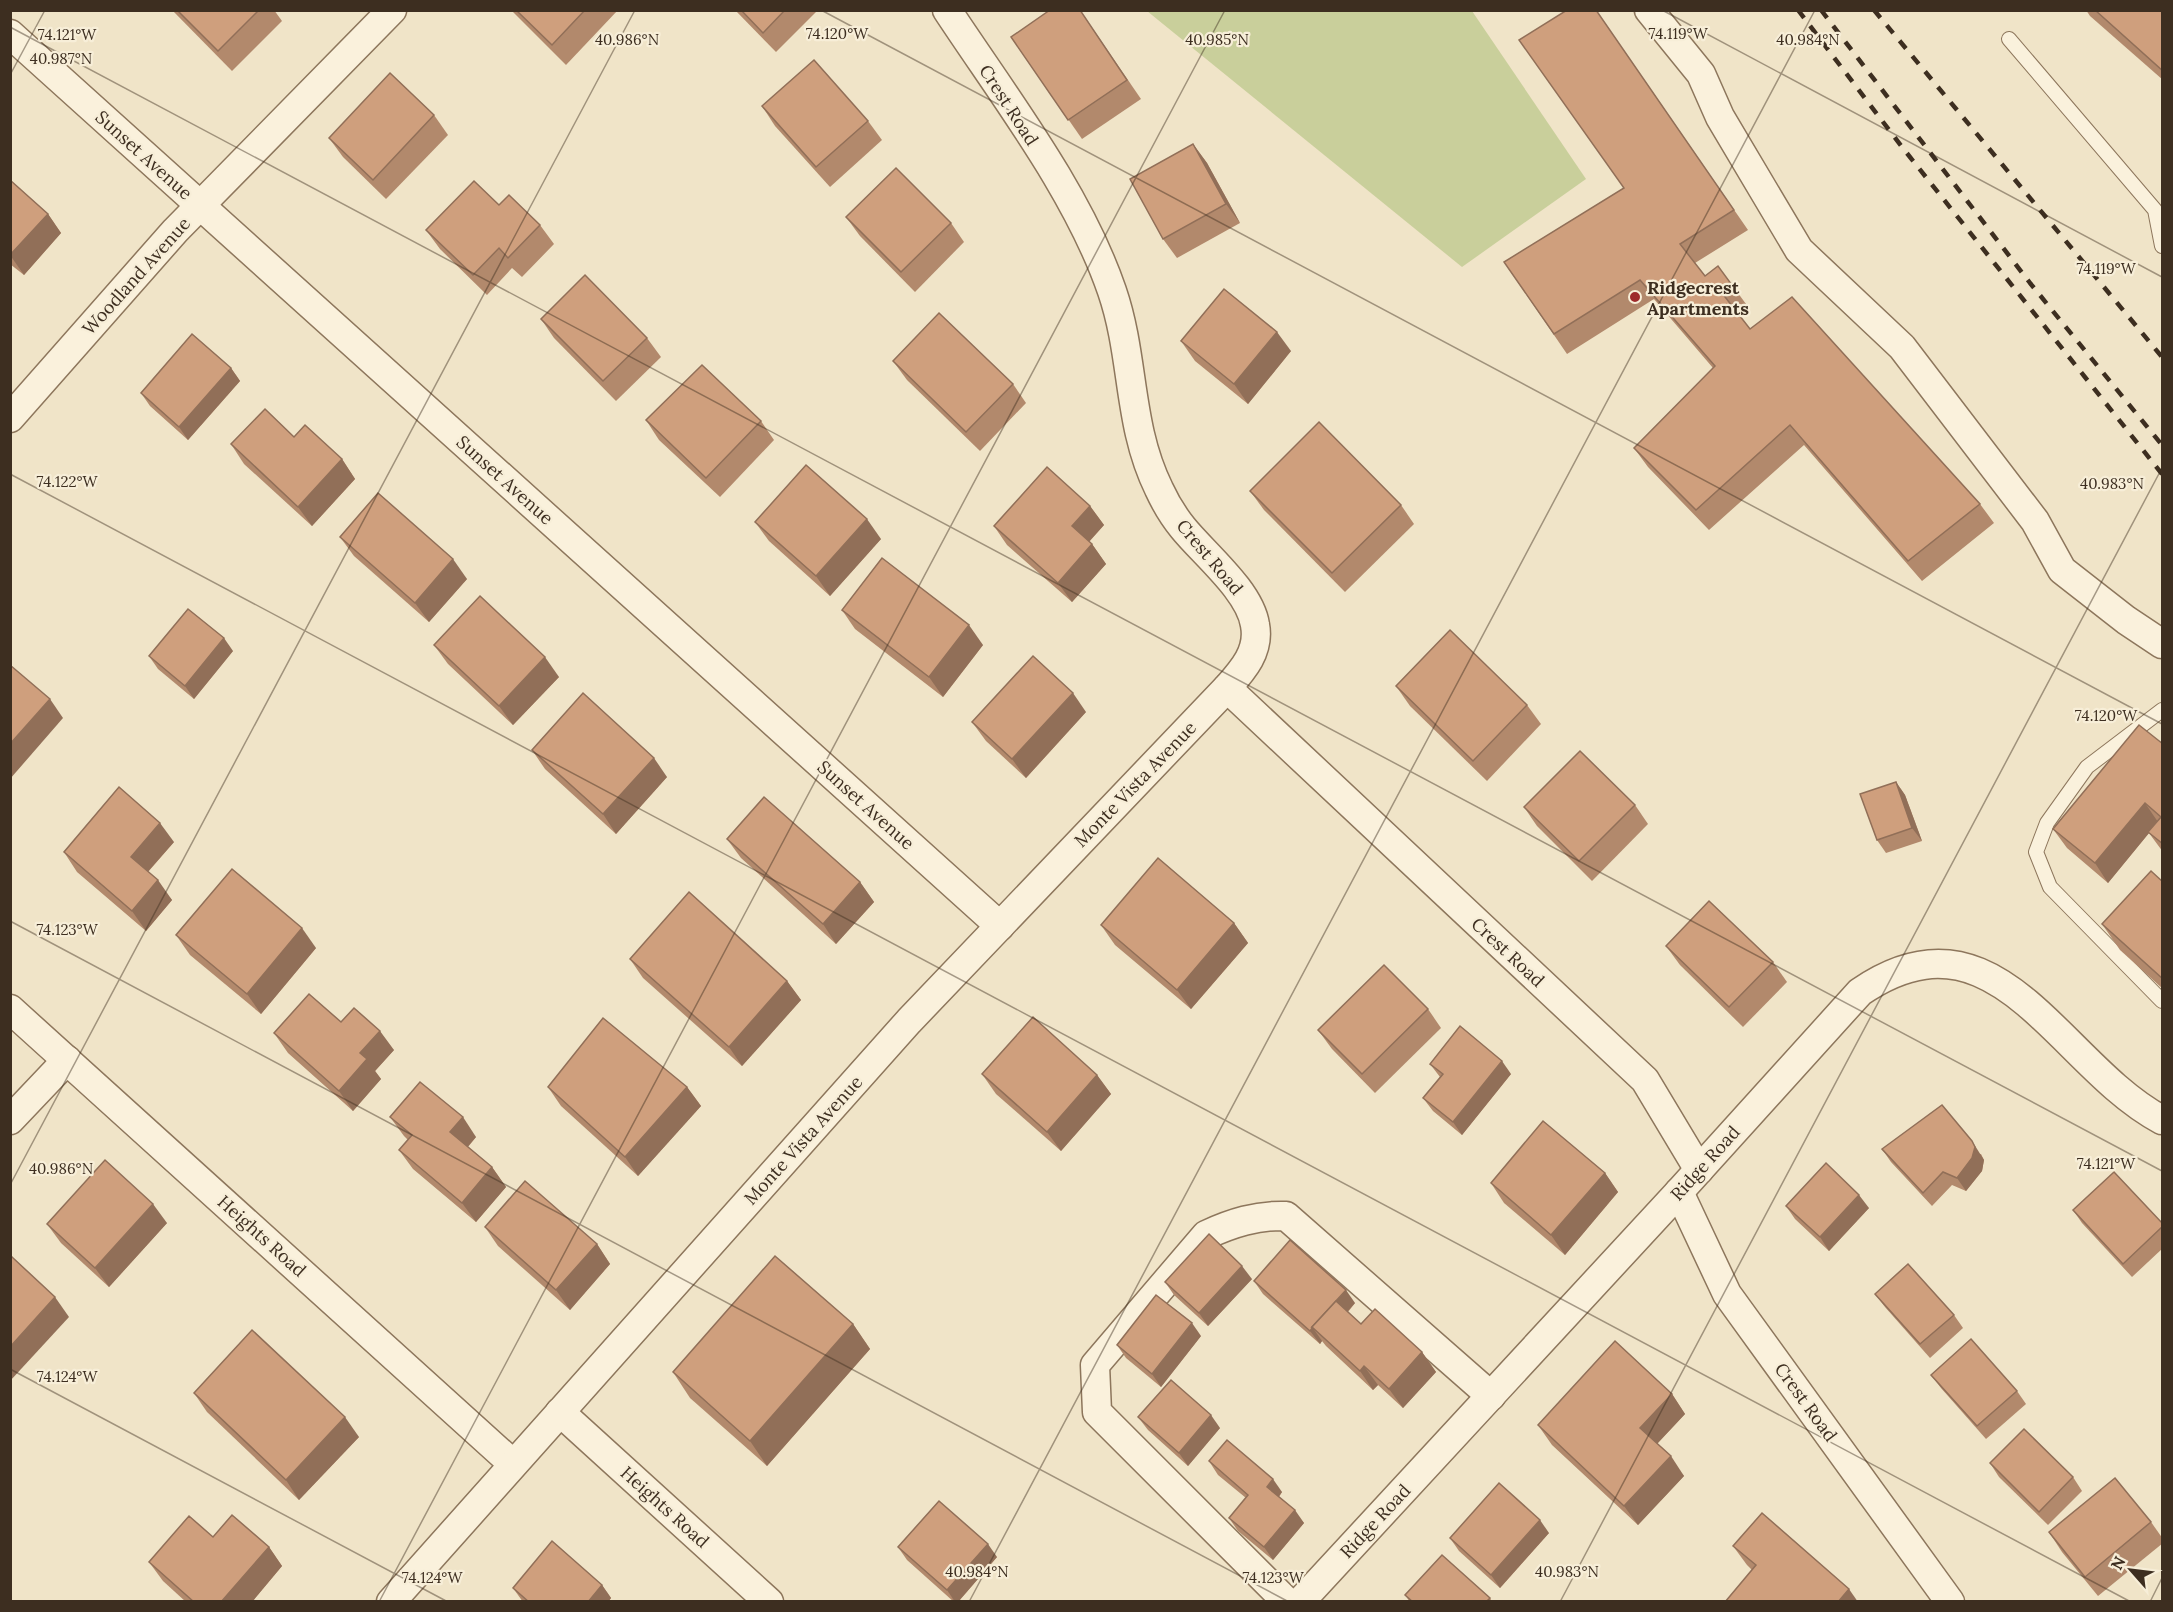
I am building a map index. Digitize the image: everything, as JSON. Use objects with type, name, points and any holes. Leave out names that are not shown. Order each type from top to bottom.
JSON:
[{"type":"street","name":"Woodland Avenue","points":[[10,418],[199,205],[392,10]]},
{"type":"street","name":"Crest Road","points":[[947,10],[1064,188],[1092,239],[1113,293],[1125,342],[1133,414],[1145,458],[1160,491],[1181,526],[1249,603],[1256,626],[1254,648],[1246,667],[1227,688],[1644,1080],[1699,1170]]},
{"type":"street","points":[[1648,10],[1701,74],[1720,117],[1799,250],[1902,347],[2035,521],[2062,570],[2126,620],[2163,644]]},
{"type":"street","name":"Sunset Avenue","points":[[10,34],[1000,926]]},
{"type":"street","name":"Monte Vista Avenue","points":[[391,1602],[909,1021],[1227,688]]},
{"type":"street","name":"Ridge Road","points":[[1300,1602],[1860,992],[1885,975],[1917,964],[1952,963],[1983,972],[2010,988],[2131,1101],[2163,1120]]},
{"type":"street","name":"Heights Road","points":[[10,1009],[513,1464]]},
{"type":"street","points":[[10,1120],[67,1060]]},
{"type":"street","name":"Crest Road","points":[[1678,1192],[1727,1294],[1950,1602]]},
{"type":"street","points":[[1287,1602],[1097,1412],[1095,1365],[1206,1236],[1230,1224],[1266,1215],[1286,1216],[1491,1395]]},
{"type":"street","name":"Heights Road","points":[[560,1412],[769,1602]]},
{"type":"lane","points":[[2009,39],[2155,210],[2163,246]]},
{"type":"lane","points":[[2163,710],[2087,767],[2047,823],[2037,852],[2050,887],[2163,1000]]},
{"type":"green space","points":[[1147,11],[1472,11],[1586,179],[1462,267]]},
{"type":"building","points":[[177,10],[259,10],[218,51]]},
{"type":"building","points":[[516,10],[585,10],[552,45]]},
{"type":"building","points":[[741,10],[785,10],[763,33]]},
{"type":"building","points":[[1050,10],[1080,10],[1127,80],[1068,120],[1011,37]]},
{"type":"building","name":"Ridgecrest Apartments","points":[[1567,10],[1596,10],[1734,210],[1680,244],[1705,276],[1718,266],[1732,285],[1722,293],[1750,329],[1792,297],[1980,504],[1908,561],[1790,425],[1696,510],[1634,448],[1715,366],[1640,280],[1554,334],[1504,262],[1624,188],[1519,40]]},
{"type":"building","points":[[2095,10],[2163,10],[2163,71]]},
{"type":"building","points":[[814,60],[868,121],[816,167],[762,106]]},
{"type":"building","points":[[390,73],[434,115],[373,180],[329,138]]},
{"type":"building","points":[[1193,144],[1226,204],[1163,239],[1130,179]]},
{"type":"building","points":[[896,168],[951,223],[901,272],[846,217]]},
{"type":"building","points":[[10,180],[48,214],[10,255]]},
{"type":"building","points":[[474,181],[499,205],[509,195],[540,225],[508,258],[499,248],[473,275],[426,230]]},
{"type":"building","points":[[585,275],[647,338],[603,381],[541,319]]},
{"type":"building","points":[[1224,289],[1277,332],[1234,384],[1181,341]]},
{"type":"building","points":[[939,313],[1013,384],[966,432],[893,361]]},
{"type":"building","points":[[192,334],[231,368],[179,427],[141,393]]},
{"type":"building","points":[[702,365],[761,421],[706,478],[646,420]]},
{"type":"building","points":[[265,409],[294,437],[305,425],[342,459],[298,507],[231,444]]},
{"type":"building","points":[[1319,422],[1401,505],[1332,573],[1250,491]]},
{"type":"building","points":[[806,465],[867,519],[816,576],[755,522]]},
{"type":"building","points":[[1047,467],[1090,506],[1072,526],[1092,544],[1058,583],[994,526]]},
{"type":"building","points":[[378,493],[453,559],[415,603],[340,537]]},
{"type":"building","points":[[882,558],[969,625],[929,677],[842,610]]},
{"type":"building","points":[[480,596],[545,657],[499,706],[434,645]]},
{"type":"building","points":[[188,609],[224,638],[185,686],[149,656]]},
{"type":"building","points":[[1450,630],[1527,705],[1473,761],[1396,686]]},
{"type":"building","points":[[1033,656],[1073,693],[1012,759],[972,722]]},
{"type":"building","points":[[10,665],[50,699],[10,744]]},
{"type":"building","points":[[583,693],[654,758],[603,814],[532,750]]},
{"type":"building","points":[[2139,725],[2163,744],[2163,844],[2148,832],[2161,817],[2145,803],[2095,863],[2053,829]]},
{"type":"building","points":[[1580,751],[1635,805],[1579,861],[1524,807]]},
{"type":"building","points":[[1896,782],[1912,828],[1877,840],[1860,794]]},
{"type":"building","points":[[119,787],[160,823],[131,857],[158,880],[132,911],[64,852]]},
{"type":"building","points":[[764,797],[860,882],[823,924],[727,839]]},
{"type":"building","points":[[1158,858],[1234,923],[1177,990],[1101,925]]},
{"type":"building","points":[[232,869],[302,928],[247,994],[176,935]]},
{"type":"building","points":[[2151,871],[2163,882],[2163,979],[2102,924]]},
{"type":"building","points":[[689,892],[787,981],[729,1047],[630,959]]},
{"type":"building","points":[[1709,901],[1773,962],[1729,1007],[1666,946]]},
{"type":"building","points":[[1384,965],[1428,1009],[1362,1074],[1318,1030]]},
{"type":"building","points":[[309,994],[341,1022],[354,1008],[380,1031],[360,1053],[367,1059],[339,1091],[274,1033]]},
{"type":"building","points":[[1033,1017],[1097,1075],[1047,1132],[982,1074]]},
{"type":"building","points":[[603,1018],[687,1087],[625,1157],[548,1087]]},
{"type":"building","points":[[1460,1026],[1502,1061],[1453,1122],[1423,1098],[1443,1074],[1430,1064]]},
{"type":"building","points":[[420,1082],[463,1117],[450,1132],[492,1167],[462,1203],[399,1150],[412,1135],[390,1117]]},
{"type":"building","points":[[1942,1105],[1975,1147],[1972,1158],[1957,1178],[1943,1172],[1923,1193],[1882,1149]]},
{"type":"building","points":[[1543,1121],[1605,1173],[1551,1235],[1491,1183]]},
{"type":"building","points":[[105,1160],[153,1204],[95,1268],[47,1224]]},
{"type":"building","points":[[1826,1163],[1859,1195],[1820,1237],[1786,1206]]},
{"type":"building","points":[[2114,1172],[2163,1224],[2123,1264],[2073,1210]]},
{"type":"building","points":[[525,1181],[597,1244],[556,1290],[485,1227]]},
{"type":"building","points":[[1209,1234],[1242,1266],[1199,1313],[1165,1282]]},
{"type":"building","points":[[1290,1240],[1346,1290],[1310,1331],[1254,1281]]},
{"type":"building","points":[[775,1256],[853,1324],[750,1441],[673,1372]]},
{"type":"building","points":[[12,1257],[55,1297],[10,1347],[10,1258]]},
{"type":"building","points":[[1908,1264],[1954,1315],[1920,1344],[1875,1294]]},
{"type":"building","points":[[1156,1295],[1192,1323],[1152,1374],[1117,1345]]},
{"type":"building","points":[[1336,1301],[1361,1324],[1375,1309],[1422,1352],[1389,1389],[1364,1366],[1360,1371],[1312,1327]]},
{"type":"building","points":[[252,1330],[345,1417],[286,1480],[194,1393]]},
{"type":"building","points":[[1971,1339],[2017,1391],[1977,1426],[1931,1375]]},
{"type":"building","points":[[1615,1341],[1672,1394],[1640,1428],[1671,1456],[1624,1506],[1538,1425]]},
{"type":"building","points":[[1171,1380],[1211,1415],[1179,1453],[1138,1417]]},
{"type":"building","points":[[2024,1429],[2073,1477],[2039,1512],[1990,1463]]},
{"type":"building","points":[[1227,1440],[1273,1479],[1267,1487],[1295,1510],[1264,1547],[1229,1518],[1248,1495],[1209,1461]]},
{"type":"building","points":[[2115,1478],[2151,1522],[2085,1577],[2049,1532]]},
{"type":"building","points":[[1499,1483],[1540,1520],[1491,1575],[1450,1538]]},
{"type":"building","points":[[939,1501],[988,1544],[947,1590],[898,1547]]},
{"type":"building","points":[[1762,1513],[1849,1589],[1838,1602],[1725,1602],[1756,1565],[1733,1546]]},
{"type":"building","points":[[232,1515],[269,1547],[221,1602],[194,1602],[149,1562],[189,1516],[213,1537]]},
{"type":"building","points":[[552,1541],[602,1585],[588,1602],[529,1602],[513,1588]]},
{"type":"building","points":[[1442,1555],[1490,1598],[1486,1602],[1413,1602],[1405,1595]]},
{"type":"railway","points":[[1798,10],[1902,147],[2162,474]]},
{"type":"railway","points":[[1821,10],[2030,283],[2162,445]]},
{"type":"railway","points":[[1874,10],[2162,357]]},
{"type":"place","name":"Ridgecrest Apartments","points":[[1635,297]]}]
